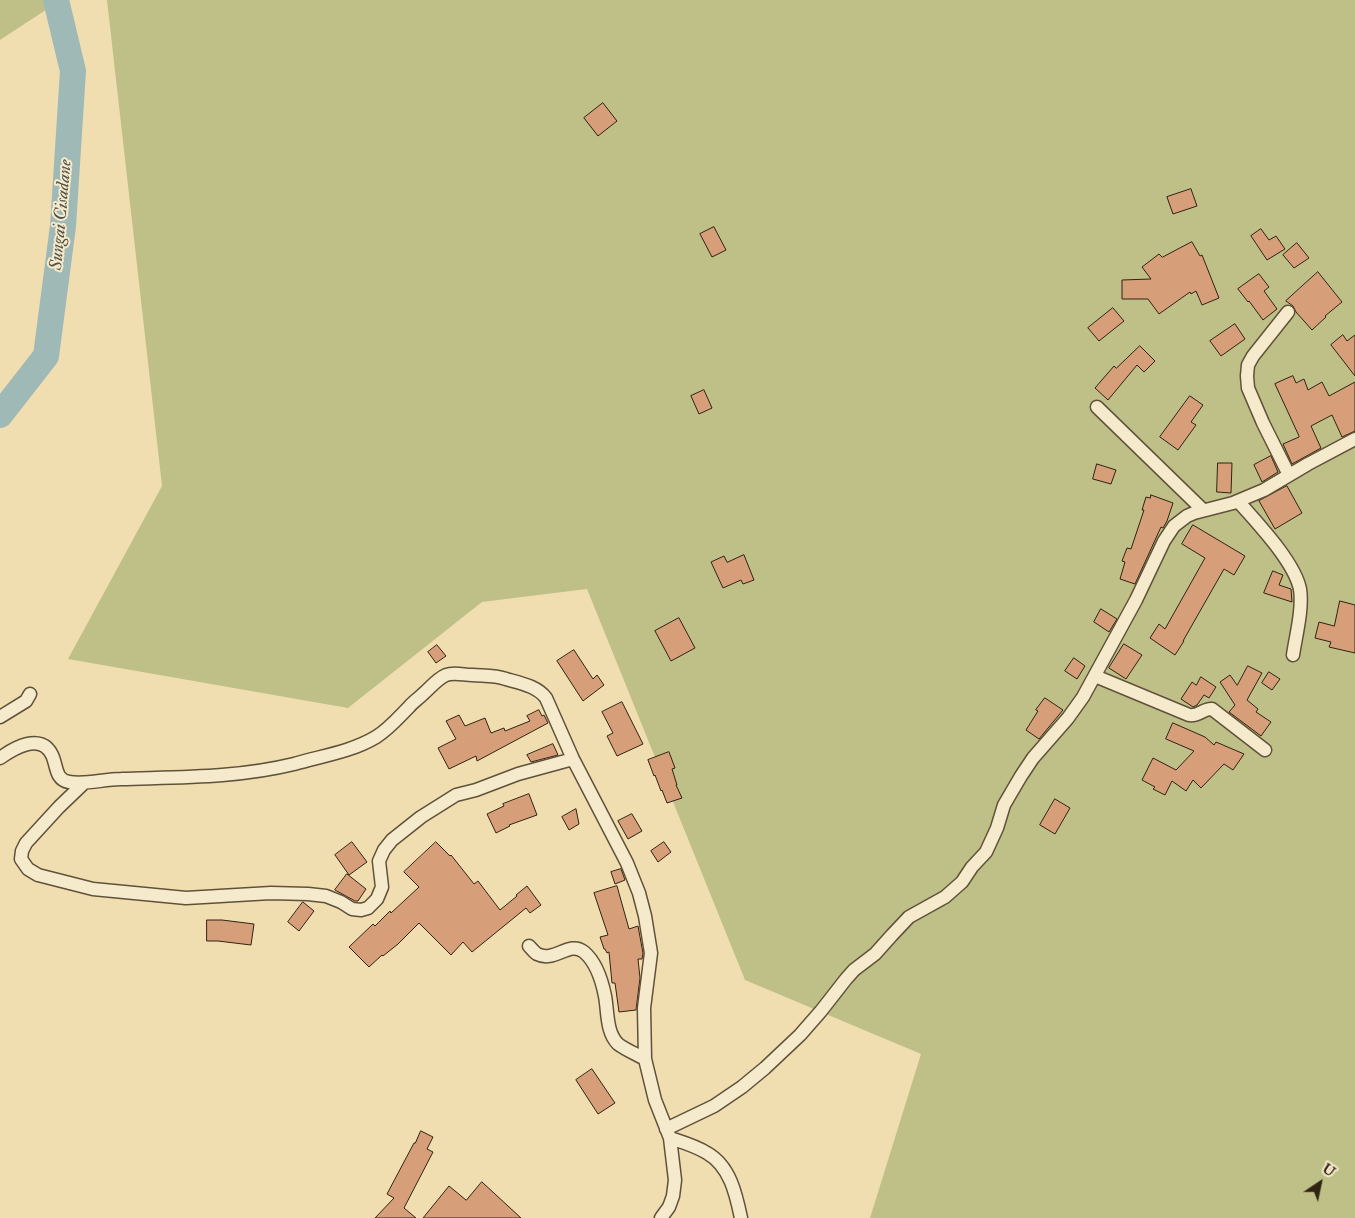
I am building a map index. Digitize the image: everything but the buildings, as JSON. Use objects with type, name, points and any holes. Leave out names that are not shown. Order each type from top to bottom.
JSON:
[{"type":"street","points":[[1288,312],[1253,356],[1248,365],[1247,376],[1248,388],[1289,475]]},
{"type":"street","points":[[1097,407],[1202,510]]},
{"type":"street","points":[[668,1133],[714,1106],[765,1068],[800,1035],[846,979],[875,954],[909,917],[945,897],[962,882],[986,852],[997,828],[1004,805],[1016,783],[1033,758],[1068,718],[1095,676],[1174,526],[1187,516],[1202,510],[1238,501],[1264,490],[1355,439]]},
{"type":"street","points":[[1238,501],[1269,536],[1294,573],[1300,590],[1300,604],[1293,655]]},
{"type":"street","points":[[0,758],[17,747],[32,743],[38,744],[52,754],[61,779],[68,782],[84,783],[118,779],[252,773],[364,744],[384,732],[432,685],[447,675],[498,676],[539,690],[546,698],[573,758],[627,864],[639,893],[645,916],[652,953],[644,1008],[645,1059],[655,1100],[668,1133],[675,1180],[671,1202],[662,1218]]},
{"type":"street","points":[[1095,676],[1189,715],[1197,715],[1207,709],[1212,709],[1265,750]]},
{"type":"street","points":[[0,717],[26,701],[30,694]]},
{"type":"street","points":[[84,783],[26,843],[22,851],[22,858],[28,869],[38,875],[93,889],[186,898],[308,894],[326,896],[352,909],[361,910],[368,908],[377,900],[382,887],[379,861],[384,850],[392,840],[421,817],[456,795],[573,758]]},
{"type":"street","points":[[529,946],[537,954],[549,957],[572,948],[578,949],[592,960],[605,996],[611,1032],[617,1043],[645,1059]]},
{"type":"street","points":[[668,1133],[708,1153],[719,1163],[734,1188],[741,1218]]},
{"type":"green space","points":[[0,0],[61,0],[0,40]]},
{"type":"green space","points":[[107,0],[1355,0],[1355,1218],[870,1218],[921,1054],[745,980],[587,589],[482,602],[348,708],[68,659],[162,486]]},
{"type":"waterway","name":"Sungai Cisadane","points":[[0,415],[46,356],[63,226],[73,71],[56,0]]}]
